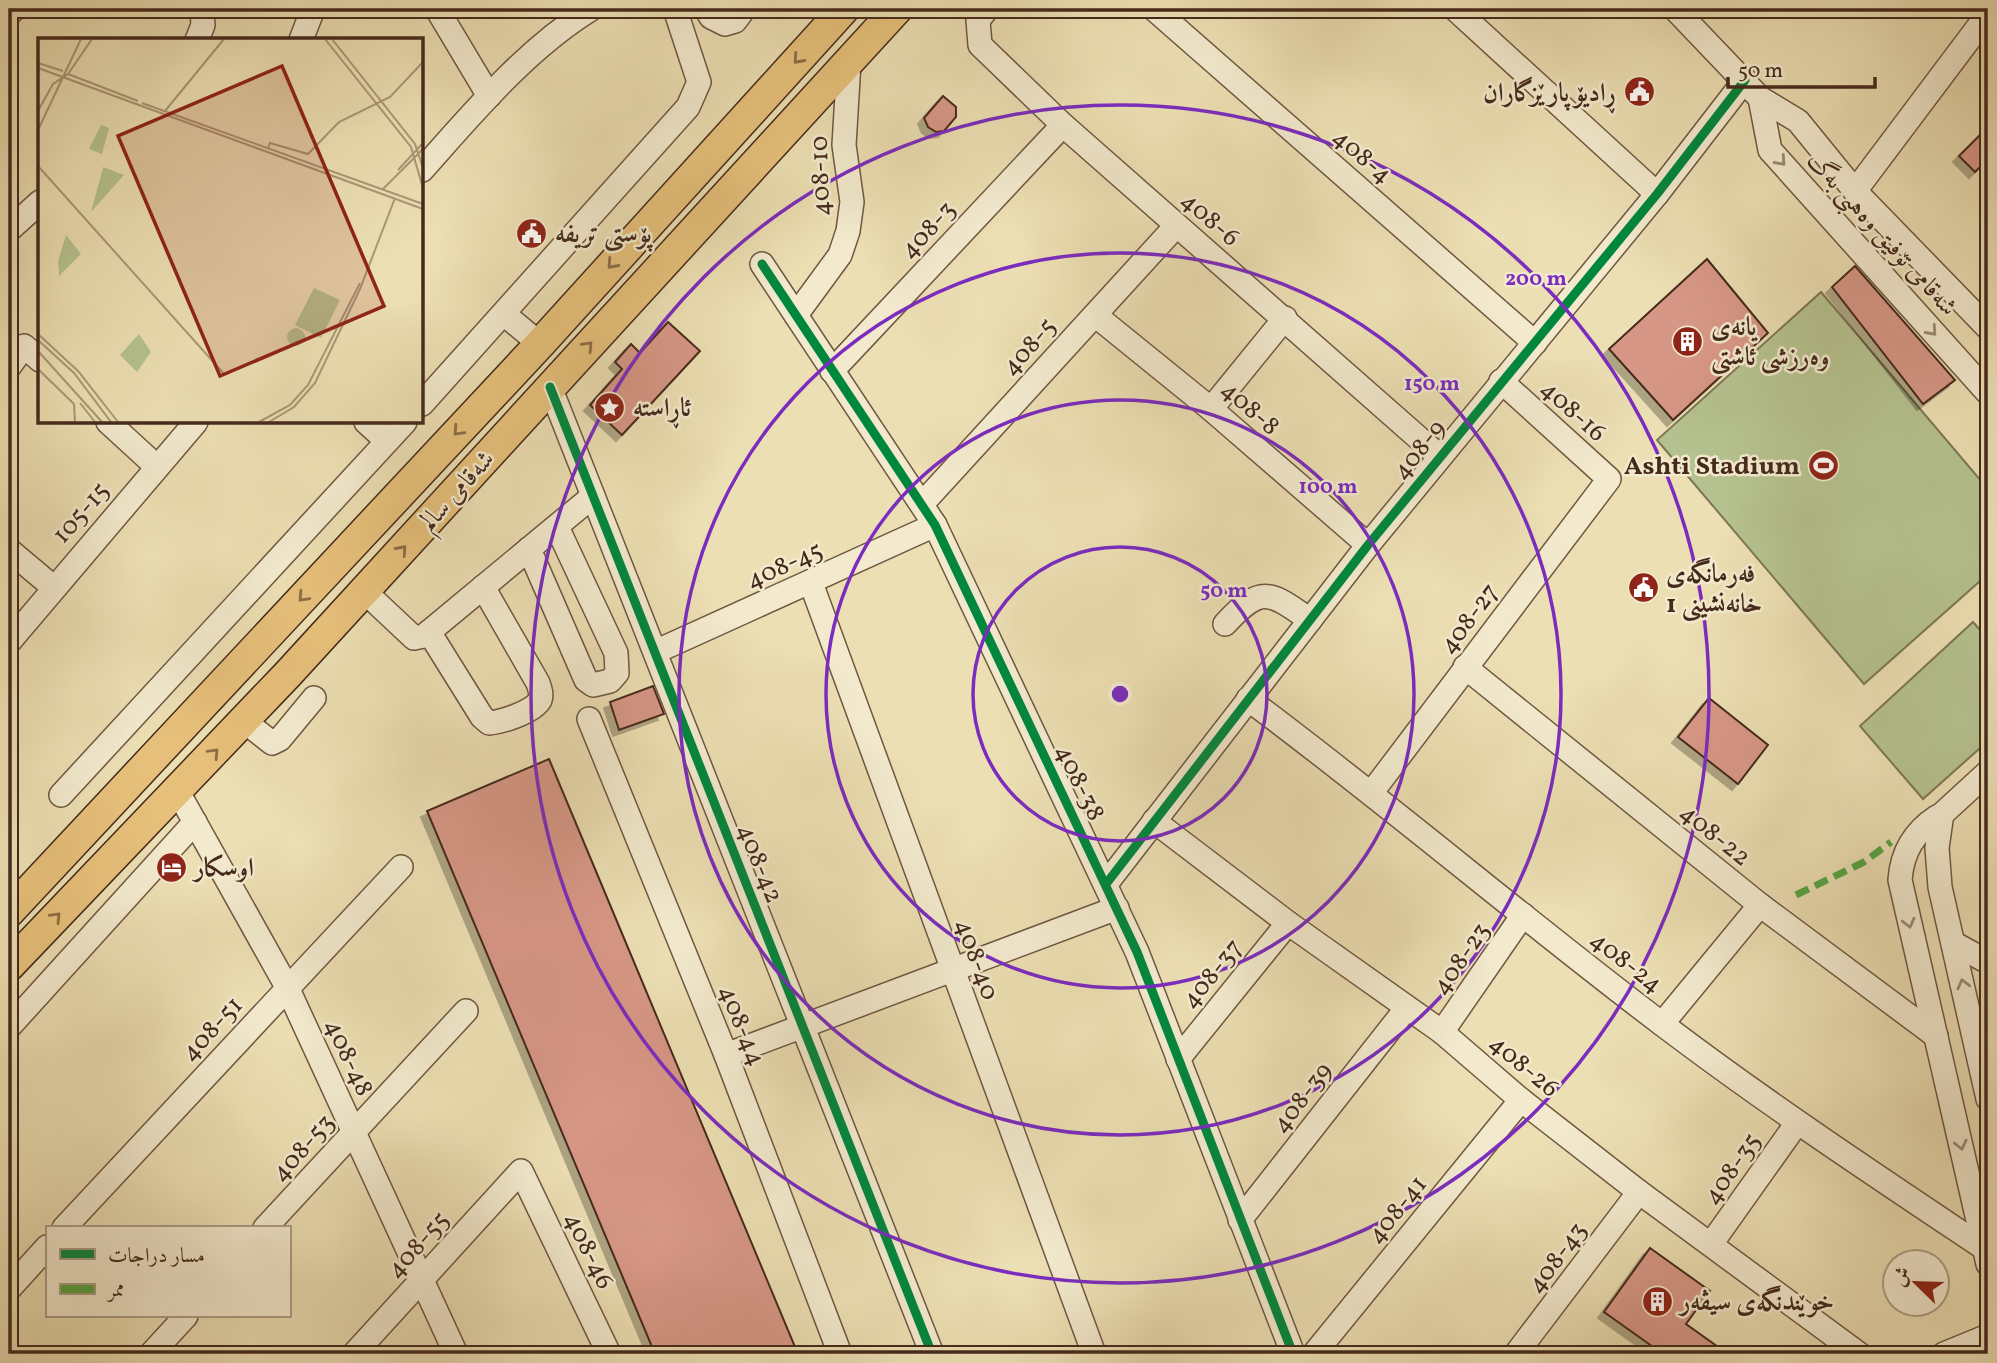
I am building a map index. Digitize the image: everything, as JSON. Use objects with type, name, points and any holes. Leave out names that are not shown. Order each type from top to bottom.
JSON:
[{"type":"main road","name":"شەقامی سالم","points":[[9,912],[540,344],[844,9]]},
{"type":"main road","name":"شەقامی سالم","points":[[9,966],[244,721],[897,9]]},
{"type":"street","points":[[9,14],[14,9]]},
{"type":"street","points":[[198,38],[203,26],[202,9]]},
{"type":"street","points":[[302,38],[313,9]]},
{"type":"street","points":[[437,9],[489,96]]},
{"type":"street","points":[[424,168],[489,96],[566,24],[590,9]]},
{"type":"street","points":[[424,402],[688,107],[699,82],[675,9]]},
{"type":"street","points":[[706,9],[711,17],[725,24],[735,21],[744,9]]},
{"type":"street","name":"408-6","points":[[987,9],[978,20],[979,45],[1176,226],[1285,318],[1439,456]]},
{"type":"street","name":"408-4","points":[[1154,9],[1535,343]]},
{"type":"street","points":[[1455,9],[1657,194]]},
{"type":"street","name":"شەقامی تۆفیق وەهبی بەگ","points":[[1675,9],[1752,89],[1798,121],[1855,191],[1988,328]]},
{"type":"street","points":[[1855,191],[1986,22]]},
{"type":"street","name":"408-10","points":[[796,315],[840,255],[848,231],[852,202],[844,145],[849,62]]},
{"type":"street","name":"408-9","points":[[1106,884],[1439,456],[1657,194],[1752,89]]},
{"type":"street","name":"شەقامی تۆفیق وەهبی بەگ","points":[[1752,89],[1770,150],[1988,393]]},
{"type":"street","name":"408-3","points":[[832,371],[1063,125]]},
{"type":"street","points":[[9,230],[38,204]]},
{"type":"street","name":"408-5","points":[[922,504],[1176,226]]},
{"type":"street","name":"408-38","points":[[762,264],[935,525],[1117,908],[1293,1354]]},
{"type":"street","points":[[504,314],[540,344]]},
{"type":"street","name":"408-8","points":[[1095,314],[1368,544]]},
{"type":"street","points":[[1211,409],[1285,318]]},
{"type":"street","points":[[9,367],[28,347]]},
{"type":"street","name":"408-16","points":[[1501,381],[1609,480]]},
{"type":"street","name":"408-42","points":[[550,387],[932,1354]]},
{"type":"street","points":[[110,424],[156,466]]},
{"type":"street","name":"105-15","points":[[9,642],[52,587],[194,424]]},
{"type":"street","points":[[368,424],[387,441]]},
{"type":"street","points":[[61,795],[403,424]]},
{"type":"street","name":"408-27","points":[[1372,792],[1609,480]]},
{"type":"street","points":[[363,591],[414,638],[429,632],[593,496]]},
{"type":"street","name":"408-45","points":[[655,652],[935,525]]},
{"type":"street","points":[[529,549],[586,680],[593,685],[610,681],[617,673],[616,653],[556,527]]},
{"type":"street","points":[[9,551],[52,587]]},
{"type":"street","name":"408-40","points":[[811,583],[1094,1354]]},
{"type":"street","points":[[429,632],[482,717],[489,723],[516,715],[538,703],[541,695],[538,683],[483,587]]},
{"type":"street","points":[[1224,624],[1246,601],[1267,594],[1279,598],[1310,620]]},
{"type":"street","name":"408-22","points":[[1465,667],[1760,905],[1936,1036]]},
{"type":"street","points":[[244,721],[272,743],[280,739],[314,698]]},
{"type":"street","name":"408-24","points":[[1248,699],[1372,792],[1662,1024],[1986,1256]]},
{"type":"street","name":"408-44","points":[[589,719],[726,1055],[840,1354]]},
{"type":"street","points":[[1986,1256],[1900,880],[1905,851],[1923,828],[1935,817],[1939,817],[1988,772]]},
{"type":"street","name":"408-48","points":[[178,792],[287,987],[456,1354]]},
{"type":"street","points":[[1939,817],[1940,887],[1953,943],[1984,1049],[1988,1099]]},
{"type":"street","name":"408-26","points":[[1154,821],[1288,923],[1442,1032],[1521,1100],[1639,1192],[1859,1354]]},
{"type":"street","points":[[9,1027],[195,822]]},
{"type":"street","name":"408-51","points":[[66,1226],[401,867]]},
{"type":"street","points":[[1900,880],[1917,877],[1940,887]]},
{"type":"street","points":[[1662,1024],[1760,905]]},
{"type":"street","points":[[726,1055],[1117,908]]},
{"type":"street","name":"408-23","points":[[1442,1032],[1523,915]]},
{"type":"street","name":"408-37","points":[[1178,1059],[1288,923]]},
{"type":"street","points":[[1953,943],[1988,962]]},
{"type":"street","name":"408-39","points":[[1240,1220],[1406,1009]]},
{"type":"street","name":"408-53","points":[[267,1226],[466,1012]]},
{"type":"street","name":"408-41","points":[[1314,1354],[1521,1100]]},
{"type":"street","name":"408-35","points":[[1711,1244],[1797,1123]]},
{"type":"street","name":"408-55","points":[[354,1354],[521,1171]]},
{"type":"street","name":"408-46","points":[[521,1171],[609,1354]]},
{"type":"street","name":"408-43","points":[[1516,1354],[1639,1192]]},
{"type":"street","points":[[9,1289],[46,1248]]},
{"type":"street","points":[[151,1354],[184,1318]]},
{"type":"street","points":[[1944,1354],[1988,1336]]},
{"type":"green space","name":"Ashti Stadium","points":[[1821,292],[1988,489],[1988,574],[1864,684],[1657,440]]},
{"type":"green space","points":[[1973,622],[1988,639],[1988,741],[1923,799],[1860,726]]},
{"type":"building","points":[[943,96],[956,107],[956,117],[944,131],[936,132],[928,127],[924,118]]},
{"type":"building","points":[[1988,127],[1988,159],[1975,172],[1959,156]]},
{"type":"building","name":"یانەی وەرزشی ئاشتی","points":[[1707,259],[1768,333],[1673,420],[1609,349]]},
{"type":"building","points":[[1855,266],[1955,380],[1923,404],[1832,287]]},
{"type":"building","points":[[668,322],[700,351],[622,435],[590,405],[622,369],[615,362],[631,344],[640,353]]},
{"type":"building","points":[[653,686],[664,714],[619,730],[610,702]]},
{"type":"building","points":[[1709,698],[1768,745],[1738,784],[1678,737]]},
{"type":"building","points":[[549,759],[798,1354],[655,1354],[427,811]]},
{"type":"building","name":"خوێندنگەی سیڤەر","points":[[1650,1248],[1710,1291],[1686,1324],[1728,1354],[1663,1354],[1604,1312]]},
{"type":"marked path","points":[[1796,895],[1864,862],[1891,842]]},
{"type":"cycle path","points":[[1106,884],[1368,545],[1657,194],[1745,80]]},
{"type":"cycle path","points":[[762,264],[935,525],[1137,952],[1293,1354]]},
{"type":"cycle path","points":[[550,387],[932,1354]]},
{"type":"place","name":"ڕادیۆ پارێزگاران","points":[[1639,92]]},
{"type":"place","name":"پۆستی تریفە","points":[[532,233]]},
{"type":"place","name":"یانەی وەرزشی ئاشتی","points":[[1688,341]]},
{"type":"place","name":"ئاڕاستە","points":[[610,407]]},
{"type":"place","name":"Ashti Stadium","points":[[1823,465]]},
{"type":"place","name":"فەرمانگەی خانەنشینی 1","points":[[1643,588]]},
{"type":"place","name":"اوسكار","points":[[171,867]]},
{"type":"place","name":"خوێندنگەی سیڤەر","points":[[1657,1301]]}]
